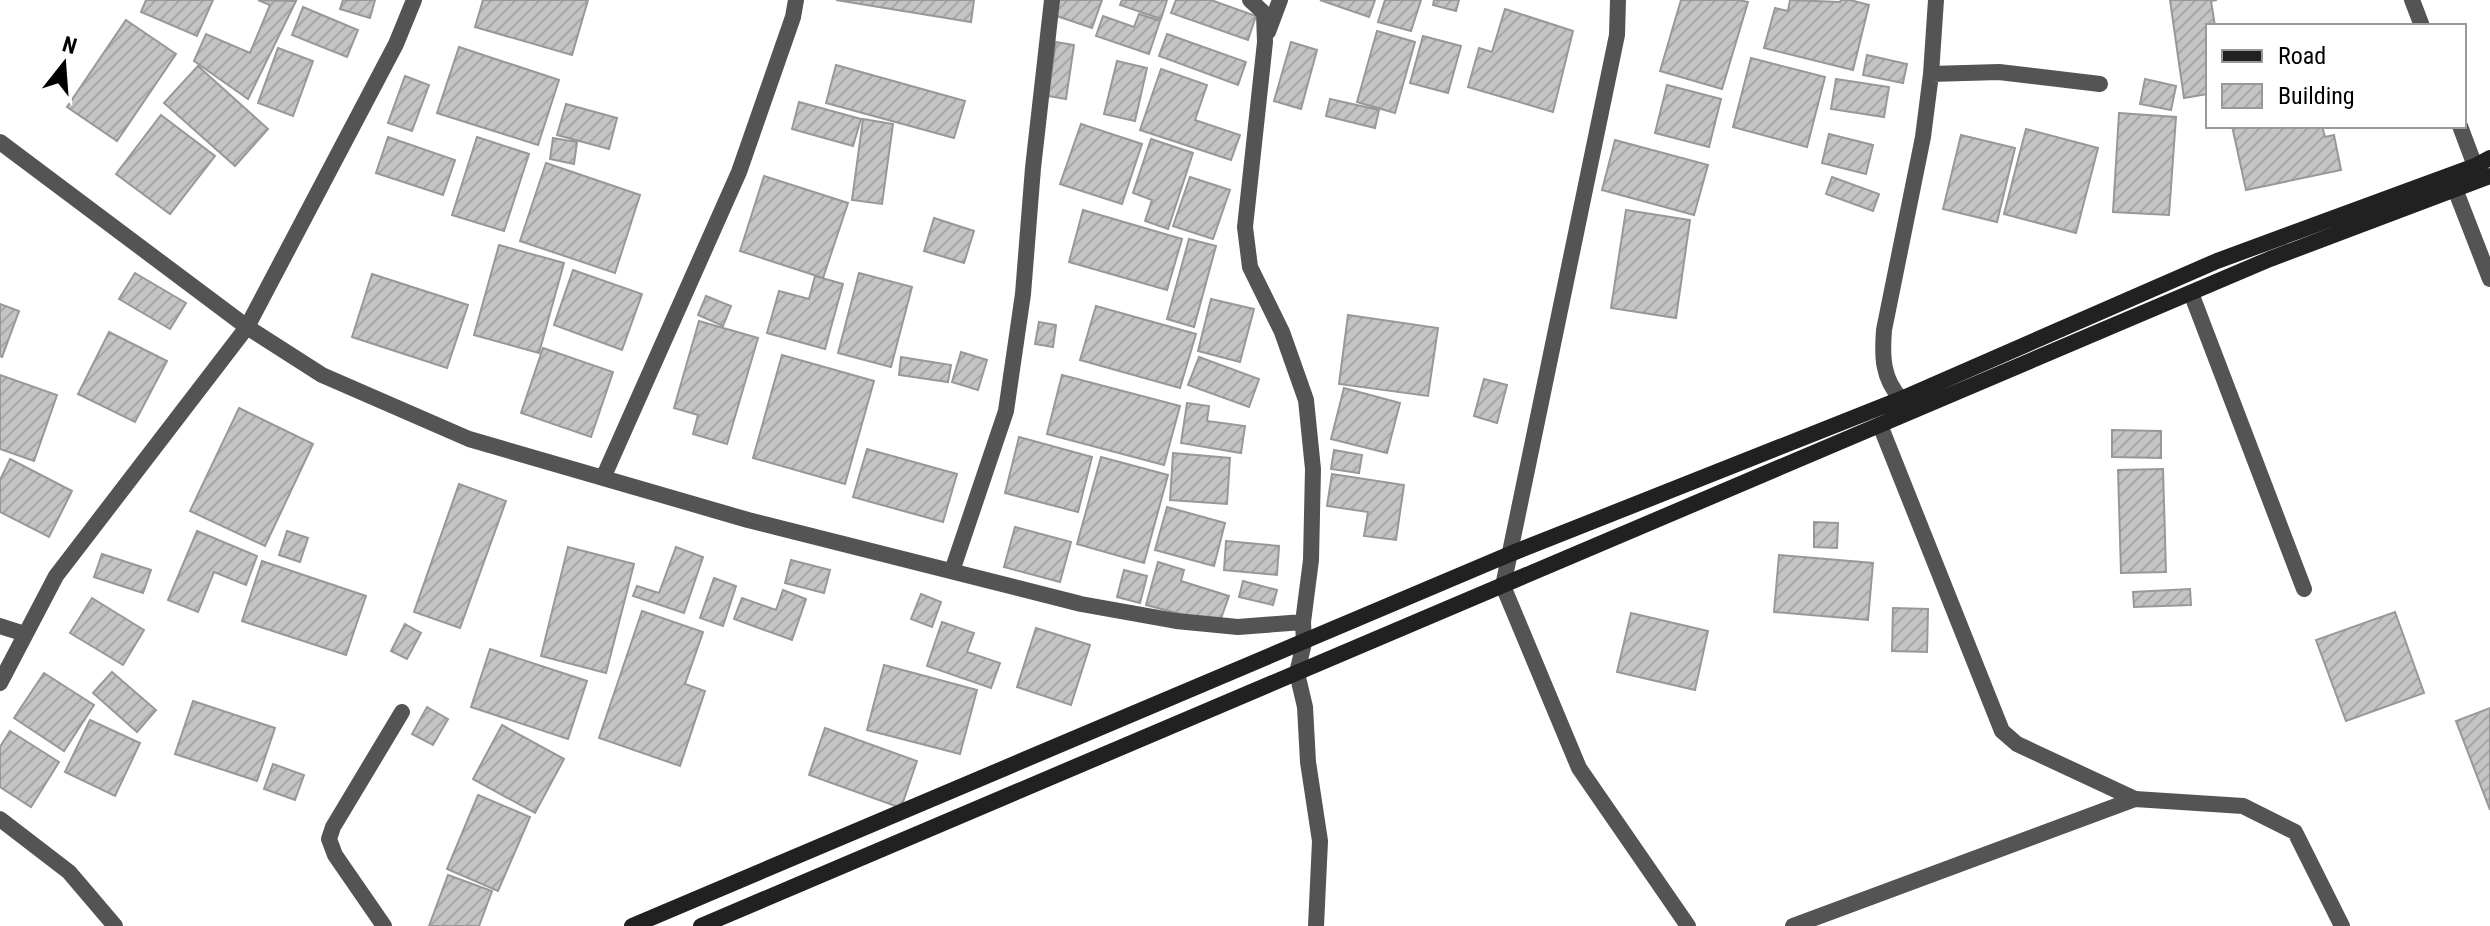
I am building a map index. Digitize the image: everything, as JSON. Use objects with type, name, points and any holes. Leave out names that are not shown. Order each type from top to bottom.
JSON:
[{"type":"main road","points":[[632,926],[1510,554],[1901,399],[2217,261],[2483,162]]},
{"type":"main road","points":[[701,926],[2270,259],[2490,176]]},
{"type":"street","points":[[0,683],[56,576],[247,327],[396,44],[414,0]]},
{"type":"street","points":[[603,478],[739,172],[793,17],[796,0]]},
{"type":"street","points":[[952,571],[1006,411],[1023,294],[1033,168],[1052,0]]},
{"type":"street","points":[[1250,0],[1264,13],[1265,42],[1245,227],[1250,267],[1282,332],[1306,400],[1313,469],[1311,560],[1303,622],[1304,643],[1297,673],[1305,707],[1308,762],[1320,841],[1316,926]]},
{"type":"street","points":[[1265,42],[1280,0]]},
{"type":"street","points":[[1618,0],[1617,35],[1503,586],[1579,768],[1688,926]]},
{"type":"street","points":[[1901,399],[1885,376],[1882,357],[1884,330],[1923,137],[1936,0]]},
{"type":"street","points":[[2412,0],[2421,24]]},
{"type":"street","points":[[1931,74],[1999,72],[2100,84]]},
{"type":"street","points":[[2461,128],[2483,162]]},
{"type":"street","points":[[0,142],[247,327],[322,375],[469,439],[748,520],[1081,604],[1176,621],[1238,627],[1303,622]]},
{"type":"street","points":[[2455,189],[2490,279]]},
{"type":"street","points":[[2191,293],[2304,589]]},
{"type":"street","points":[[1880,425],[2002,731],[2017,744],[2135,799],[2243,806],[2295,832],[2342,926]]},
{"type":"street","points":[[0,626],[25,634]]},
{"type":"street","points":[[384,926],[335,855],[329,839],[333,827],[402,712]]},
{"type":"street","points":[[1793,926],[2135,799]]},
{"type":"street","points":[[0,819],[69,872],[115,926]]},
{"type":"building","points":[[146,0],[213,0],[197,36],[141,12]]},
{"type":"building","points":[[258,0],[296,1],[248,99],[194,61],[206,34],[250,53],[270,5]]},
{"type":"building","points":[[343,0],[375,0],[370,18],[340,9]]},
{"type":"building","points":[[483,0],[588,0],[572,55],[475,27]]},
{"type":"building","points":[[836,0],[974,0],[971,22]]},
{"type":"building","points":[[1059,0],[1102,0],[1092,28],[1054,15]]},
{"type":"building","points":[[1122,0],[1167,0],[1161,19],[1120,5]]},
{"type":"building","points":[[1176,0],[1211,0],[1256,16],[1248,40],[1171,13]]},
{"type":"building","points":[[1320,0],[1375,0],[1369,17]]},
{"type":"building","points":[[1385,0],[1421,0],[1411,31],[1378,22]]},
{"type":"building","points":[[1434,0],[1459,0],[1456,11],[1433,5]]},
{"type":"building","points":[[1681,0],[1748,2],[1722,89],[1660,71]]},
{"type":"building","points":[[1790,0],[1850,0],[1869,5],[1853,70],[1764,48],[1775,8],[1788,11]]},
{"type":"building","points":[[2170,0],[2217,0],[2211,1],[2215,24],[2206,24],[2206,94],[2184,98]]},
{"type":"building","points":[[303,7],[358,30],[347,57],[292,35]]},
{"type":"building","points":[[1505,9],[1573,31],[1553,112],[1468,87],[1479,48],[1492,52]]},
{"type":"building","points":[[1139,14],[1160,21],[1149,54],[1096,36],[1103,16],[1134,27]]},
{"type":"building","points":[[126,20],[176,54],[117,141],[67,107]]},
{"type":"building","points":[[1377,31],[1415,42],[1395,113],[1357,102]]},
{"type":"building","points":[[1167,34],[1246,62],[1238,85],[1159,56]]},
{"type":"building","points":[[1423,36],[1461,46],[1448,93],[1410,83]]},
{"type":"building","points":[[1056,42],[1074,45],[1066,99],[1048,96]]},
{"type":"building","points":[[1291,42],[1317,50],[1301,109],[1274,101]]},
{"type":"building","points":[[459,47],[559,80],[538,145],[437,113]]},
{"type":"building","points":[[278,48],[313,61],[293,116],[258,103]]},
{"type":"building","points":[[1867,55],[1907,64],[1903,83],[1863,75]]},
{"type":"building","points":[[1751,58],[1825,77],[1807,147],[1733,127]]},
{"type":"building","points":[[1117,61],[1147,68],[1135,121],[1104,114]]},
{"type":"building","points":[[836,65],[965,101],[954,138],[826,103]]},
{"type":"building","points":[[198,66],[268,129],[235,166],[164,103]]},
{"type":"building","points":[[1161,69],[1207,85],[1195,120],[1240,135],[1231,160],[1140,130]]},
{"type":"building","points":[[405,76],[429,85],[412,131],[388,123]]},
{"type":"building","points":[[1836,79],[1889,87],[1884,117],[1831,109]]},
{"type":"building","points":[[2145,79],[2176,86],[2171,110],[2140,104]]},
{"type":"building","points":[[1667,85],[1721,99],[1709,147],[1655,133]]},
{"type":"building","points":[[1330,99],[1379,110],[1375,128],[1326,116]]},
{"type":"building","points":[[799,102],[861,119],[853,146],[792,129]]},
{"type":"building","points":[[566,104],[617,118],[609,149],[557,135]]},
{"type":"building","points":[[2119,113],[2176,117],[2169,215],[2113,212]]},
{"type":"building","points":[[161,115],[215,156],[170,214],[116,174]]},
{"type":"building","points":[[863,119],[893,124],[882,204],[852,200]]},
{"type":"building","points":[[1081,124],[1142,144],[1122,204],[1060,184]]},
{"type":"building","points":[[2232,128],[2323,128],[2325,137],[2334,135],[2341,170],[2246,190]]},
{"type":"building","points":[[2026,129],[2098,148],[2076,233],[2004,214]]},
{"type":"building","points":[[1829,134],[1873,145],[1866,174],[1822,163]]},
{"type":"building","points":[[1961,135],[2015,148],[1997,222],[1943,209]]},
{"type":"building","points":[[388,137],[455,160],[443,195],[376,173]]},
{"type":"building","points":[[477,137],[529,154],[504,231],[452,215]]},
{"type":"building","points":[[553,138],[577,142],[574,164],[550,159]]},
{"type":"building","points":[[1151,139],[1193,153],[1168,229],[1145,221],[1152,200],[1133,193]]},
{"type":"building","points":[[1615,140],[1708,165],[1694,215],[1602,190]]},
{"type":"building","points":[[546,163],[640,195],[615,273],[520,241]]},
{"type":"building","points":[[764,176],[848,203],[823,278],[740,251]]},
{"type":"building","points":[[1190,177],[1230,190],[1213,239],[1173,226]]},
{"type":"building","points":[[1832,177],[1879,194],[1873,211],[1826,194]]},
{"type":"building","points":[[1083,210],[1182,239],[1167,290],[1069,262]]},
{"type":"building","points":[[1626,210],[1690,220],[1676,318],[1611,308]]},
{"type":"building","points":[[934,218],[974,231],[964,263],[924,251]]},
{"type":"building","points":[[1189,239],[1216,246],[1194,327],[1167,319]]},
{"type":"building","points":[[499,245],[564,263],[539,353],[474,335]]},
{"type":"building","points":[[573,270],[642,294],[622,350],[554,325]]},
{"type":"building","points":[[135,273],[186,303],[170,329],[119,299]]},
{"type":"building","points":[[859,273],[912,287],[891,367],[838,353]]},
{"type":"building","points":[[372,274],[468,305],[447,368],[352,337]]},
{"type":"building","points":[[815,276],[843,284],[825,349],[767,333],[779,291],[809,299]]},
{"type":"building","points":[[706,296],[731,306],[723,326],[698,315]]},
{"type":"building","points":[[1211,299],[1254,309],[1240,362],[1198,351]]},
{"type":"building","points":[[0,304],[19,311],[2,357],[0,356]]},
{"type":"building","points":[[1096,306],[1196,334],[1180,388],[1080,360]]},
{"type":"building","points":[[1348,315],[1438,328],[1428,396],[1339,384]]},
{"type":"building","points":[[699,321],[758,338],[727,444],[693,434],[698,415],[674,408]]},
{"type":"building","points":[[1039,322],[1056,325],[1053,347],[1035,344]]},
{"type":"building","points":[[109,332],[167,361],[135,422],[78,394]]},
{"type":"building","points":[[543,348],[613,372],[591,437],[521,413]]},
{"type":"building","points":[[961,352],[987,360],[978,390],[952,382]]},
{"type":"building","points":[[782,355],[874,381],[845,484],[753,458]]},
{"type":"building","points":[[901,357],[951,365],[948,382],[899,375]]},
{"type":"building","points":[[1199,357],[1259,379],[1249,407],[1188,385]]},
{"type":"building","points":[[0,375],[57,395],[34,461],[0,449]]},
{"type":"building","points":[[1062,375],[1180,406],[1164,465],[1047,434]]},
{"type":"building","points":[[1484,379],[1507,385],[1497,423],[1474,416]]},
{"type":"building","points":[[1344,388],[1400,403],[1387,453],[1331,439]]},
{"type":"building","points":[[1187,403],[1209,406],[1207,421],[1245,426],[1241,453],[1181,443]]},
{"type":"building","points":[[239,408],[313,444],[265,546],[190,511]]},
{"type":"building","points":[[2112,430],[2161,431],[2161,458],[2112,457]]},
{"type":"building","points":[[1019,437],[1092,457],[1078,512],[1005,493]]},
{"type":"building","points":[[867,449],[957,474],[943,522],[853,497]]},
{"type":"building","points":[[1334,450],[1362,455],[1359,473],[1331,469]]},
{"type":"building","points":[[1173,453],[1230,458],[1227,504],[1170,500]]},
{"type":"building","points":[[1101,457],[1168,475],[1144,563],[1077,544]]},
{"type":"building","points":[[10,459],[72,491],[49,537],[0,512],[0,480]]},
{"type":"building","points":[[2163,469],[2166,572],[2121,573],[2118,470]]},
{"type":"building","points":[[1332,474],[1404,485],[1396,540],[1364,536],[1368,512],[1327,506]]},
{"type":"building","points":[[459,484],[506,501],[460,628],[414,612]]},
{"type":"building","points":[[1167,507],[1225,523],[1214,566],[1155,550]]},
{"type":"building","points":[[1814,522],[1838,523],[1837,548],[1814,547]]},
{"type":"building","points":[[1015,527],[1071,542],[1060,582],[1004,567]]},
{"type":"building","points":[[197,531],[257,556],[246,585],[214,572],[198,612],[168,600]]},
{"type":"building","points":[[287,531],[308,538],[300,562],[279,555]]},
{"type":"building","points":[[1226,541],[1279,546],[1277,575],[1224,570]]},
{"type":"building","points":[[568,547],[634,564],[606,673],[541,656]]},
{"type":"building","points":[[676,547],[703,557],[684,613],[633,596],[637,586],[659,593]]},
{"type":"building","points":[[102,554],[151,570],[143,593],[94,577]]},
{"type":"building","points":[[1779,555],[1873,563],[1868,620],[1774,612]]},
{"type":"building","points":[[791,560],[830,570],[824,593],[785,583]]},
{"type":"building","points":[[262,561],[366,596],[346,655],[242,621]]},
{"type":"building","points":[[1158,562],[1184,570],[1181,581],[1229,596],[1219,624],[1146,605]]},
{"type":"building","points":[[1124,570],[1147,576],[1140,603],[1117,597]]},
{"type":"building","points":[[714,578],[736,586],[723,626],[700,618]]},
{"type":"building","points":[[1243,581],[1277,590],[1273,605],[1239,597]]},
{"type":"building","points":[[2190,589],[2191,605],[2134,607],[2133,592]]},
{"type":"building","points":[[783,590],[806,599],[792,640],[734,619],[742,598],[776,610]]},
{"type":"building","points":[[921,594],[941,602],[932,627],[911,619]]},
{"type":"building","points":[[92,598],[144,630],[123,665],[70,633]]},
{"type":"building","points":[[1893,608],[1928,609],[1927,652],[1892,651]]},
{"type":"building","points":[[642,611],[703,632],[685,684],[705,691],[680,766],[599,738]]},
{"type":"building","points":[[2395,612],[2424,693],[2346,721],[2316,640]]},
{"type":"building","points":[[1631,613],[1708,631],[1695,690],[1617,672]]},
{"type":"building","points":[[942,622],[974,633],[967,652],[1000,663],[991,688],[927,666]]},
{"type":"building","points":[[405,624],[421,633],[407,659],[391,651]]},
{"type":"building","points":[[1036,628],[1090,645],[1071,705],[1017,687]]},
{"type":"building","points":[[490,649],[587,681],[568,739],[471,707]]},
{"type":"building","points":[[884,665],[977,690],[960,754],[867,730]]},
{"type":"building","points":[[112,672],[156,710],[137,732],[93,693]]},
{"type":"building","points":[[44,673],[94,705],[64,751],[14,718]]},
{"type":"building","points":[[193,701],[275,728],[257,781],[175,754]]},
{"type":"building","points":[[427,707],[448,719],[433,745],[412,734]]},
{"type":"building","points":[[2490,708],[2490,810],[2456,721]]},
{"type":"building","points":[[90,720],[140,743],[115,796],[65,772]]},
{"type":"building","points":[[502,725],[564,759],[535,813],[473,779]]},
{"type":"building","points":[[825,728],[917,761],[901,808],[809,775]]},
{"type":"building","points":[[10,731],[59,762],[31,807],[0,787],[0,747]]},
{"type":"building","points":[[273,764],[304,775],[295,800],[264,789]]},
{"type":"building","points":[[478,795],[530,817],[498,891],[447,869]]},
{"type":"building","points":[[448,875],[492,891],[479,926],[429,926]]}]
